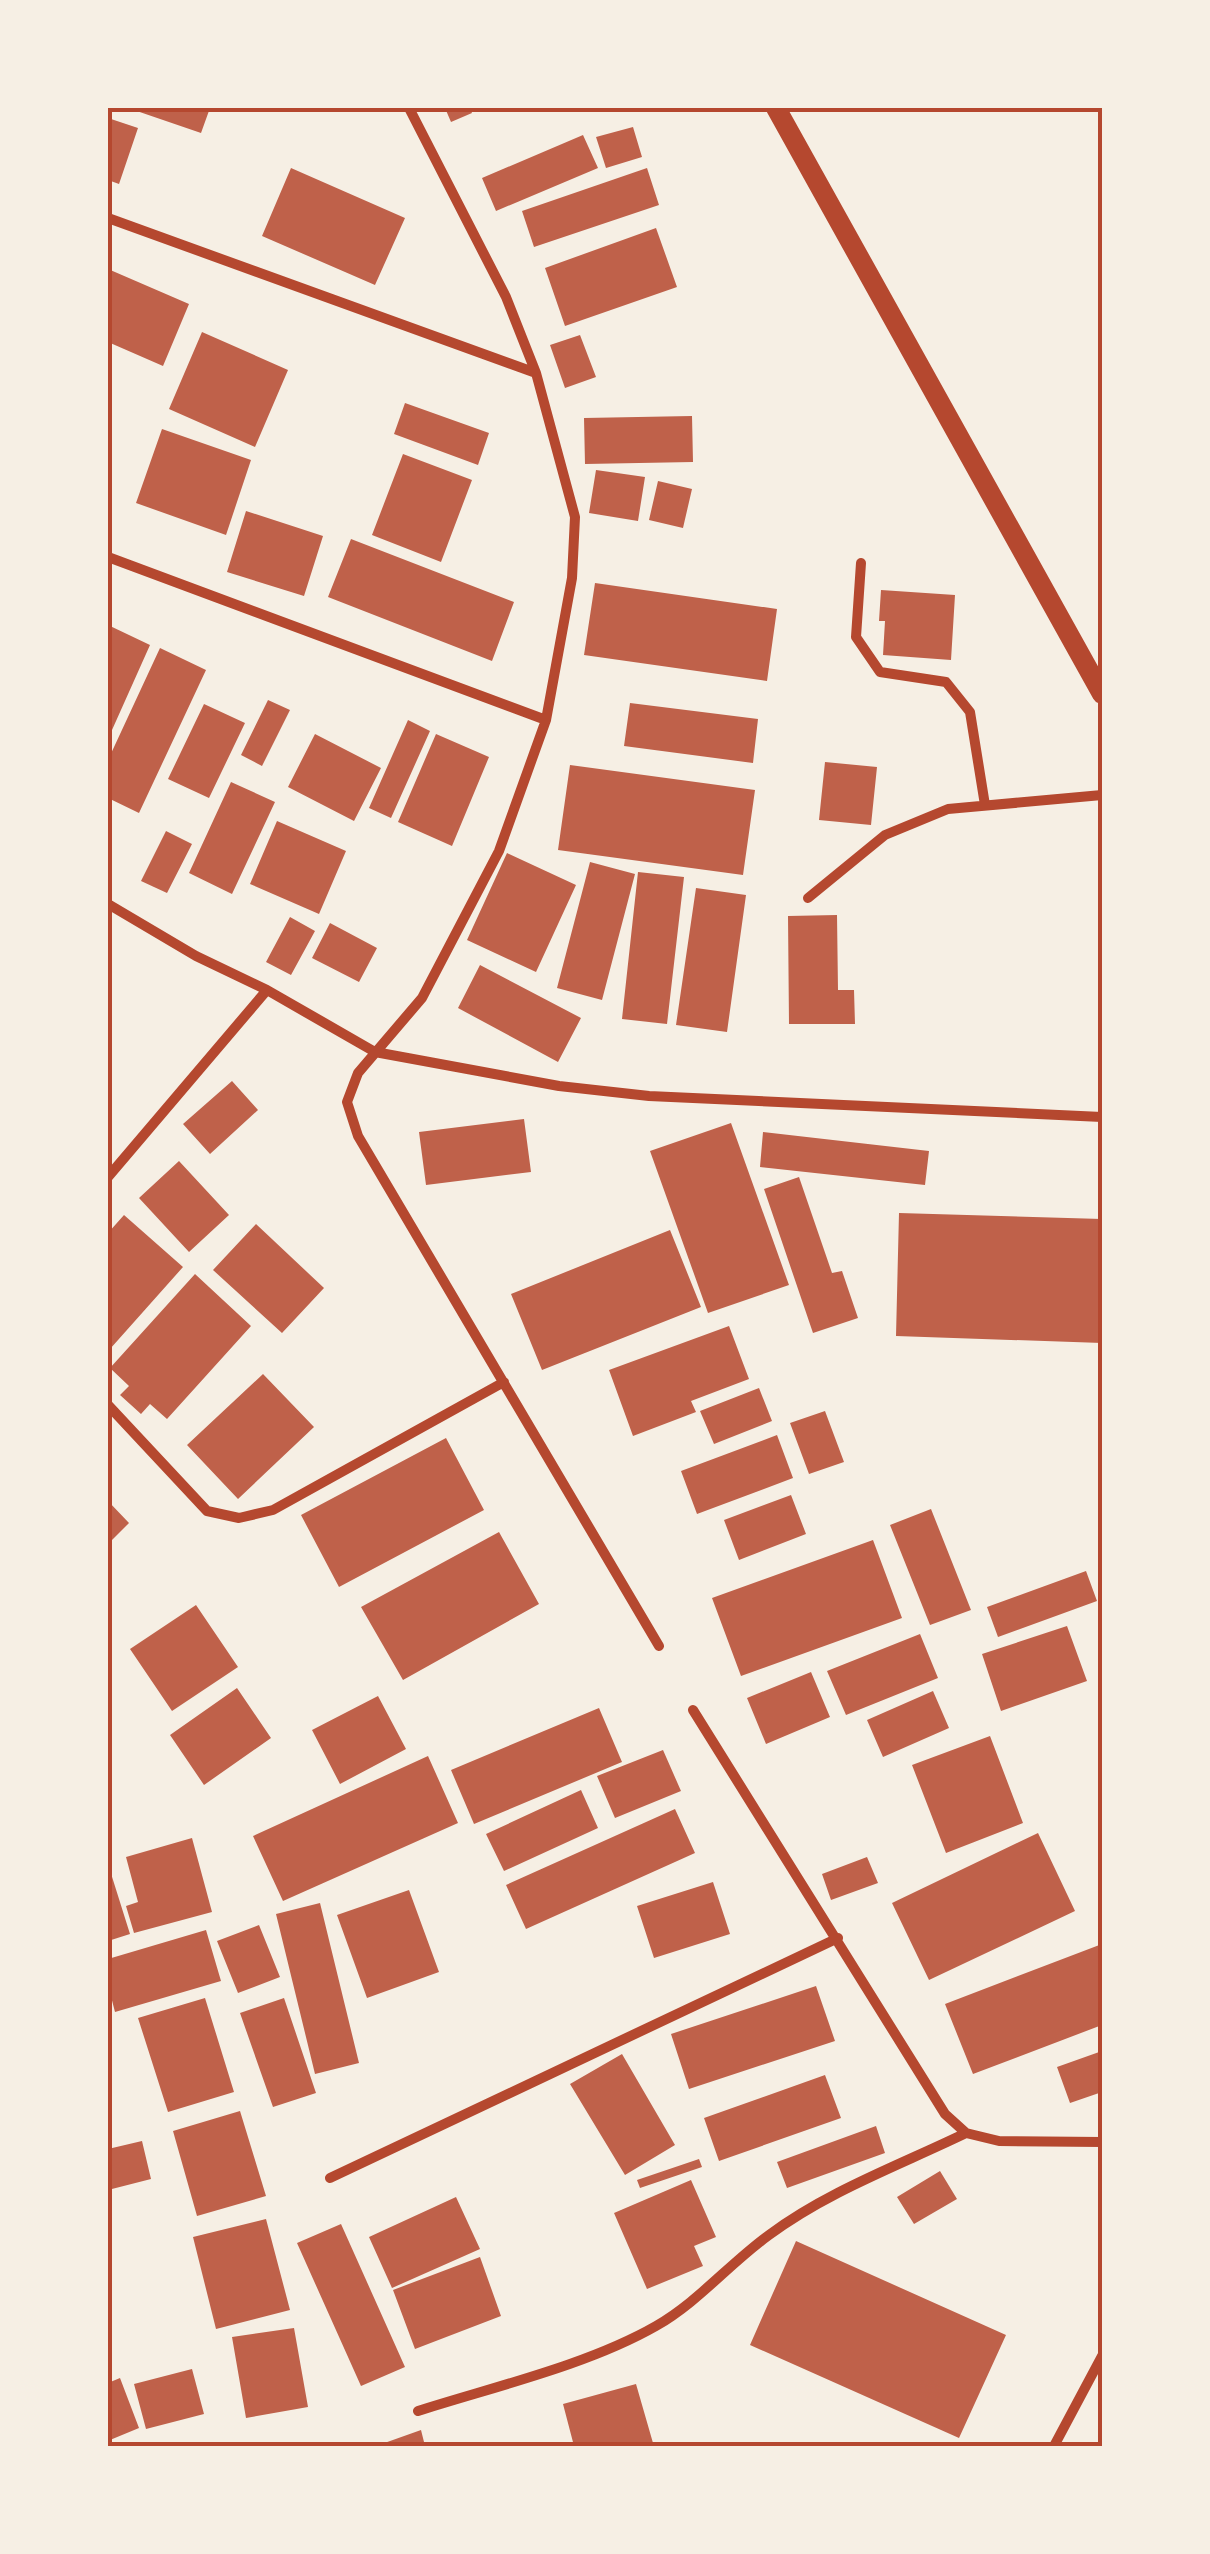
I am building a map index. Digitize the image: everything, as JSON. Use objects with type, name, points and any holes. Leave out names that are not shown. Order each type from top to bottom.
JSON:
[{"type":"main road","points":[[776,108],[1102,694]]},
{"type":"street","points":[[409,108],[506,297],[536,372],[575,517],[572,578],[546,720],[498,851],[422,998],[358,1073],[347,1102],[358,1136],[659,1646]]},
{"type":"street","points":[[108,218],[536,372]]},
{"type":"street","points":[[108,556],[546,720]]},
{"type":"street","points":[[861,563],[856,637],[880,672],[946,682],[970,712],[985,805]]},
{"type":"street","points":[[808,898],[885,835],[948,809],[1102,795]]},
{"type":"street","points":[[108,904],[374,1052],[559,1086],[649,1096],[1102,1117]]},
{"type":"street","points":[[108,1178],[267,990]]},
{"type":"street","points":[[108,1405],[207,1511],[239,1518],[274,1510],[504,1382]]},
{"type":"street","points":[[693,1710],[945,2114],[966,2134],[999,2141],[1102,2142]]},
{"type":"street","points":[[330,2178],[838,1938]]},
{"type":"street","points":[[418,2411],[583,2357],[656,2326],[690,2304],[767,2236],[812,2206],[966,2134]]},
{"type":"street","points":[[1054,2446],[1102,2356]]},
{"type":"building","points":[[128,108],[210,108],[201,133]]},
{"type":"building","points":[[445,108],[470,108],[472,113],[451,122]]},
{"type":"building","points":[[108,118],[138,128],[119,184],[108,180]]},
{"type":"building","points":[[633,127],[642,157],[606,168],[596,137]]},
{"type":"building","points":[[583,135],[598,168],[496,211],[482,178]]},
{"type":"building","points":[[291,168],[405,218],[375,285],[262,236]]},
{"type":"building","points":[[647,168],[659,205],[534,247],[522,211]]},
{"type":"building","points":[[656,228],[677,287],[565,326],[545,268]]},
{"type":"building","points":[[108,269],[189,304],[163,366],[108,342]]},
{"type":"building","points":[[202,332],[288,370],[255,447],[169,409]]},
{"type":"building","points":[[580,335],[596,377],[565,388],[550,345]]},
{"type":"building","points":[[405,403],[489,433],[478,465],[394,434]]},
{"type":"building","points":[[692,416],[693,462],[585,464],[584,418]]},
{"type":"building","points":[[162,429],[251,460],[226,535],[136,503]]},
{"type":"building","points":[[403,454],[472,480],[441,562],[372,535]]},
{"type":"building","points":[[596,470],[645,477],[638,521],[589,513]]},
{"type":"building","points":[[658,481],[692,489],[683,528],[649,520]]},
{"type":"building","points":[[246,511],[323,536],[304,596],[227,572]]},
{"type":"building","points":[[351,539],[514,602],[492,661],[328,597]]},
{"type":"building","points":[[595,583],[777,609],[767,681],[584,655]]},
{"type":"building","points":[[881,590],[955,595],[951,660],[883,655],[885,621],[879,621]]},
{"type":"building","points":[[108,625],[150,645],[112,730],[108,728]]},
{"type":"building","points":[[160,648],[206,670],[139,813],[108,798],[108,760]]},
{"type":"building","points":[[268,700],[290,710],[262,766],[241,755]]},
{"type":"building","points":[[630,703],[758,719],[753,763],[624,746]]},
{"type":"building","points":[[204,704],[245,723],[209,798],[168,779]]},
{"type":"building","points":[[408,720],[430,731],[391,818],[369,808]]},
{"type":"building","points":[[315,734],[381,768],[354,821],[288,787]]},
{"type":"building","points":[[436,734],[489,757],[452,846],[398,822]]},
{"type":"building","points":[[825,762],[877,767],[871,825],[819,820]]},
{"type":"building","points":[[570,765],[755,790],[743,875],[558,850]]},
{"type":"building","points":[[231,782],[275,802],[232,894],[189,873]]},
{"type":"building","points":[[277,821],[346,851],[319,914],[250,884]]},
{"type":"building","points":[[166,831],[192,844],[167,893],[141,881]]},
{"type":"building","points":[[507,853],[576,885],[536,972],[467,940]]},
{"type":"building","points":[[590,862],[635,874],[602,1000],[557,988]]},
{"type":"building","points":[[638,872],[684,877],[667,1024],[622,1019]]},
{"type":"building","points":[[696,888],[746,895],[727,1032],[676,1025]]},
{"type":"building","points":[[837,915],[838,990],[854,990],[855,1024],[789,1024],[788,916]]},
{"type":"building","points":[[290,917],[315,931],[291,975],[266,962]]},
{"type":"building","points":[[330,923],[377,948],[359,982],[312,958]]},
{"type":"building","points":[[480,965],[581,1018],[558,1062],[458,1008]]},
{"type":"building","points":[[232,1081],[258,1110],[210,1154],[183,1124]]},
{"type":"building","points":[[524,1119],[531,1172],[426,1185],[419,1132]]},
{"type":"building","points":[[731,1123],[789,1285],[708,1313],[650,1151]]},
{"type":"building","points":[[763,1132],[929,1151],[925,1185],[760,1167]]},
{"type":"building","points":[[179,1161],[229,1215],[189,1252],[139,1198]]},
{"type":"building","points":[[799,1177],[832,1273],[842,1271],[858,1318],[813,1333],[764,1189]]},
{"type":"building","points":[[899,1213],[1102,1219],[1102,1343],[896,1336]]},
{"type":"building","points":[[124,1215],[183,1267],[110,1349],[108,1233]]},
{"type":"building","points":[[256,1224],[324,1288],[282,1333],[213,1270]]},
{"type":"building","points":[[670,1230],[701,1307],[542,1370],[511,1294]]},
{"type":"building","points":[[195,1274],[251,1326],[167,1419],[150,1404],[141,1414],[120,1395],[129,1386],[110,1368]]},
{"type":"building","points":[[729,1326],[749,1379],[691,1401],[696,1412],[633,1436],[609,1370]]},
{"type":"building","points":[[263,1374],[314,1427],[238,1499],[187,1445]]},
{"type":"building","points":[[759,1388],[772,1421],[714,1444],[700,1411]]},
{"type":"building","points":[[825,1411],[844,1462],[809,1474],[790,1423]]},
{"type":"building","points":[[777,1435],[793,1478],[697,1514],[681,1471]]},
{"type":"building","points":[[446,1438],[484,1510],[339,1587],[301,1515]]},
{"type":"building","points":[[791,1495],[806,1534],[739,1560],[724,1520]]},
{"type":"building","points":[[108,1501],[129,1523],[108,1544]]},
{"type":"building","points":[[931,1509],[971,1610],[930,1625],[890,1525]]},
{"type":"building","points":[[499,1532],[539,1604],[403,1680],[361,1607]]},
{"type":"building","points":[[873,1540],[902,1618],[741,1676],[712,1598]]},
{"type":"building","points":[[1086,1571],[1097,1601],[998,1637],[987,1607]]},
{"type":"building","points":[[196,1605],[238,1667],[172,1711],[130,1649]]},
{"type":"building","points":[[1067,1626],[1087,1681],[1001,1711],[982,1654]]},
{"type":"building","points":[[920,1634],[938,1678],[846,1715],[827,1671]]},
{"type":"building","points":[[811,1672],[830,1717],[766,1744],[747,1698]]},
{"type":"building","points":[[237,1688],[271,1738],[204,1785],[170,1735]]},
{"type":"building","points":[[933,1691],[949,1728],[883,1757],[867,1720]]},
{"type":"building","points":[[378,1696],[406,1749],[340,1784],[312,1730]]},
{"type":"building","points":[[599,1708],[622,1762],[474,1824],[451,1770]]},
{"type":"building","points":[[990,1736],[1023,1823],[946,1853],[912,1765]]},
{"type":"building","points":[[663,1750],[681,1791],[615,1818],[597,1776]]},
{"type":"building","points":[[428,1756],[458,1823],[283,1901],[253,1836]]},
{"type":"building","points":[[581,1790],[598,1828],[504,1871],[486,1834]]},
{"type":"building","points":[[675,1809],[695,1853],[526,1929],[506,1885]]},
{"type":"building","points":[[1038,1833],[1075,1911],[929,1980],[892,1903]]},
{"type":"building","points":[[192,1838],[212,1912],[134,1933],[126,1906],[138,1902],[126,1857]]},
{"type":"building","points":[[867,1857],[878,1883],[831,1900],[822,1874]]},
{"type":"building","points":[[108,1864],[130,1934],[108,1941]]},
{"type":"building","points":[[713,1882],[730,1934],[654,1958],[637,1906]]},
{"type":"building","points":[[409,1890],[439,1972],[367,1998],[337,1915]]},
{"type":"building","points":[[320,1903],[359,2063],[315,2074],[276,1914]]},
{"type":"building","points":[[259,1925],[280,1977],[238,1993],[217,1941]]},
{"type":"building","points":[[206,1930],[221,1981],[115,2012],[108,1985],[108,1959]]},
{"type":"building","points":[[1102,1944],[1102,2025],[973,2074],[945,2004]]},
{"type":"building","points":[[816,1986],[835,2041],[689,2089],[671,2034]]},
{"type":"building","points":[[205,1998],[234,2092],[168,2112],[138,2018]]},
{"type":"building","points":[[284,1998],[316,2093],[273,2107],[240,2013]]},
{"type":"building","points":[[1102,2051],[1102,2092],[1070,2103],[1057,2067]]},
{"type":"building","points":[[622,2054],[675,2145],[625,2175],[570,2084]]},
{"type":"building","points":[[825,2075],[841,2118],[719,2161],[704,2118]]},
{"type":"building","points":[[240,2111],[266,2196],[197,2216],[173,2131]]},
{"type":"building","points":[[876,2126],[885,2153],[787,2188],[777,2162]]},
{"type":"building","points":[[142,2141],[151,2179],[108,2190],[108,2149]]},
{"type":"building","points":[[699,2159],[702,2167],[640,2188],[637,2180]]},
{"type":"building","points":[[940,2171],[957,2199],[914,2224],[897,2197]]},
{"type":"building","points":[[691,2180],[716,2237],[694,2246],[703,2266],[647,2289],[614,2213]]},
{"type":"building","points":[[456,2197],[480,2249],[392,2288],[369,2237]]},
{"type":"building","points":[[266,2219],[290,2310],[216,2329],[193,2237]]},
{"type":"building","points":[[341,2224],[405,2367],[361,2386],[297,2243]]},
{"type":"building","points":[[796,2241],[1006,2335],[959,2438],[750,2345]]},
{"type":"building","points":[[480,2257],[501,2316],[415,2349],[393,2290]]},
{"type":"building","points":[[294,2328],[308,2407],[246,2418],[232,2337]]},
{"type":"building","points":[[192,2369],[204,2414],[146,2429],[134,2384]]},
{"type":"building","points":[[120,2378],[139,2428],[110,2440],[108,2383]]},
{"type":"building","points":[[636,2384],[653,2443],[574,2446],[563,2404]]},
{"type":"building","points":[[421,2430],[425,2446],[376,2446]]}]
